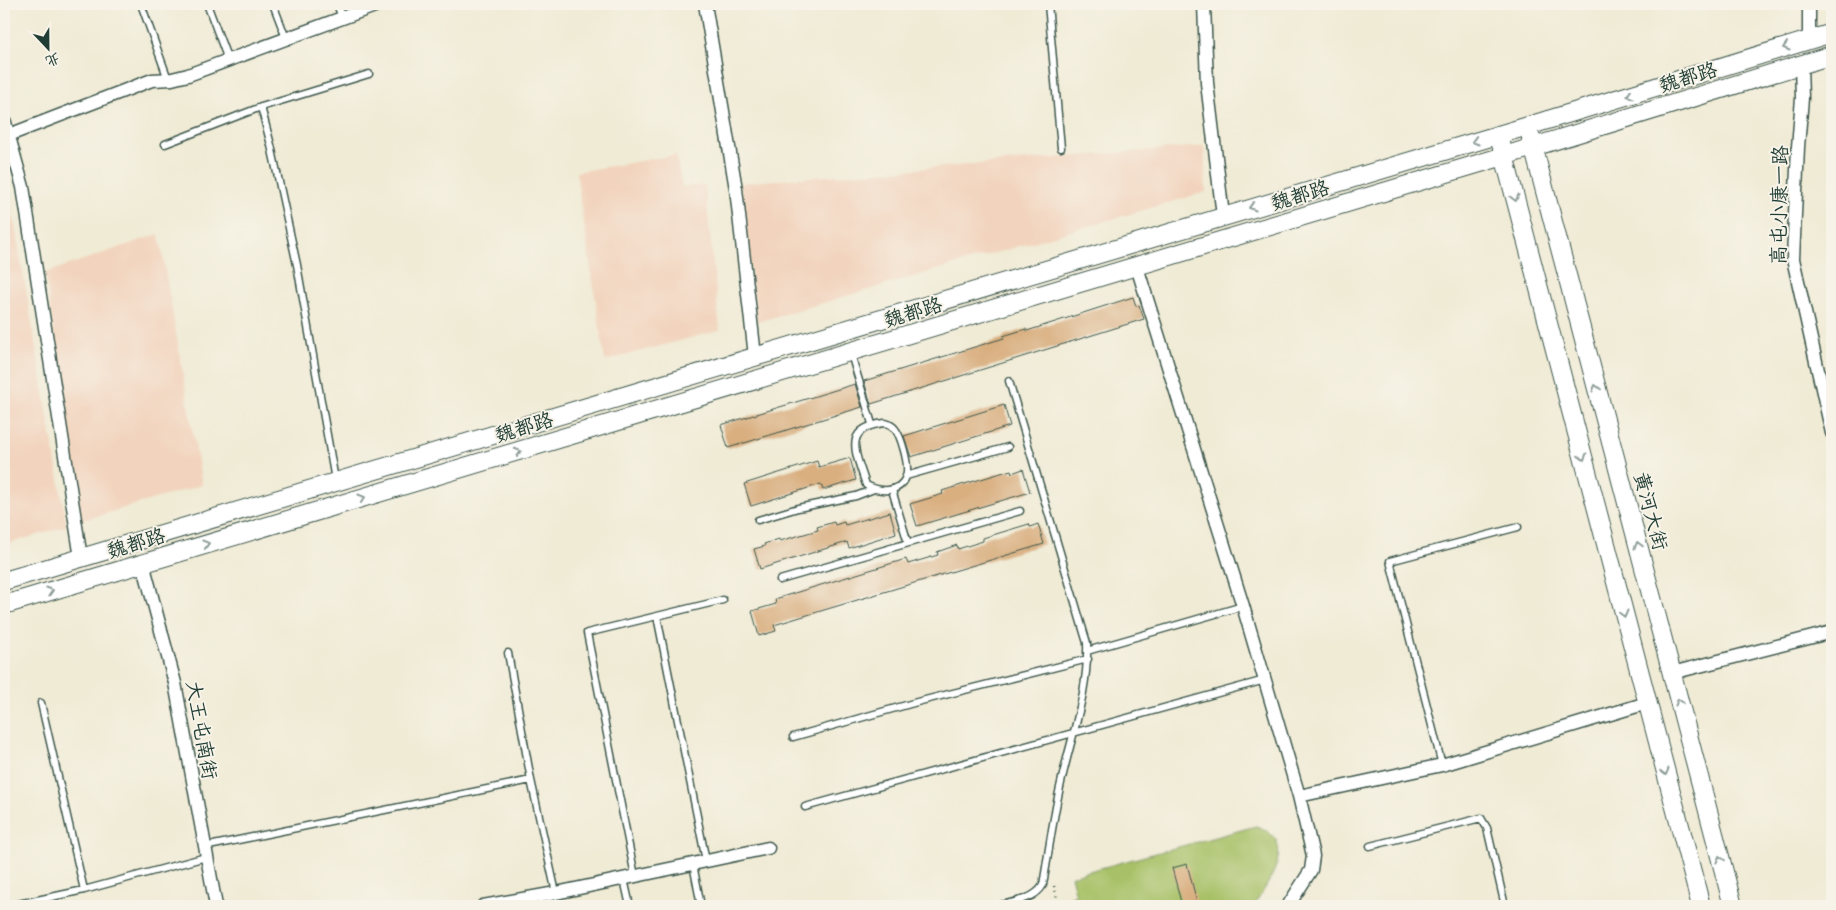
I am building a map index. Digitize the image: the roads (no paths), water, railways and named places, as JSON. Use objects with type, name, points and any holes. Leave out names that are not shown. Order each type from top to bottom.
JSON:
[{"type":"main road","name":"魏都路","points":[[4,581],[1528,126],[1832,33]]},
{"type":"main road","name":"魏都路","points":[[4,605],[1533,148],[1832,55]]},
{"type":"main road","name":"黄河大街","points":[[1528,126],[1733,906]]},
{"type":"main road","points":[[1498,134],[1701,906]]},
{"type":"street","points":[[8,140],[152,80],[168,79],[188,74],[380,4]]},
{"type":"street","points":[[705,4],[736,189],[755,356]]},
{"type":"street","points":[[1204,4],[1208,83],[1223,216]]},
{"type":"street","points":[[1809,4],[1809,40]]},
{"type":"street","name":"高屯小康一路","points":[[1800,64],[1802,98],[1793,259],[1832,433]]},
{"type":"street","points":[[4,119],[8,140],[23,187],[81,558]]},
{"type":"street","points":[[1136,267],[1243,606],[1298,796],[1313,856],[1311,870],[1288,906]]},
{"type":"street","name":"大王屯南街","points":[[143,563],[175,683],[216,906]]},
{"type":"street","points":[[1672,673],[1832,632]]},
{"type":"street","points":[[1298,796],[1442,765],[1647,703]]},
{"type":"street","points":[[483,906],[556,893],[768,848]]},
{"type":"street","points":[[556,893],[558,906]]},
{"type":"lane","points":[[141,4],[168,79]]},
{"type":"lane","points":[[207,4],[228,60]]},
{"type":"lane","points":[[273,4],[286,38]]},
{"type":"lane","points":[[337,4],[342,18]]},
{"type":"lane","points":[[1048,4],[1061,148]]},
{"type":"lane","points":[[165,144],[260,108],[369,74]]},
{"type":"lane","points":[[260,108],[271,145],[297,264],[336,482]]},
{"type":"lane","points":[[851,353],[872,424]]},
{"type":"lane","points":[[997,906],[1011,904],[1027,898],[1040,891],[1043,885],[1060,785],[1086,678],[1088,659],[1087,644],[1009,381]]},
{"type":"lane","points":[[885,423],[892,425],[898,432],[907,463],[906,476],[900,486],[892,490],[874,489],[866,485],[854,445],[856,438],[863,430],[872,424],[885,423]]},
{"type":"lane","points":[[906,476],[1008,447]]},
{"type":"lane","points":[[758,520],[798,508],[856,496],[874,489]]},
{"type":"lane","points":[[892,490],[908,543]]},
{"type":"lane","points":[[780,580],[1020,511]]},
{"type":"lane","points":[[1442,765],[1390,561],[1518,527]]},
{"type":"lane","points":[[630,906],[630,877],[588,633],[723,600]]},
{"type":"lane","points":[[1087,651],[1243,606]]},
{"type":"lane","points":[[657,616],[706,862]]},
{"type":"lane","points":[[508,652],[531,780],[556,893]]},
{"type":"lane","points":[[793,737],[917,702],[1088,659]]},
{"type":"lane","points":[[806,807],[1265,680]]},
{"type":"lane","points":[[42,703],[84,890]]},
{"type":"lane","points":[[10,906],[84,890],[205,852],[531,780]]},
{"type":"lane","points":[[1370,846],[1481,818],[1487,828],[1505,906]]},
{"type":"lane","points":[[693,864],[701,906]]}]
